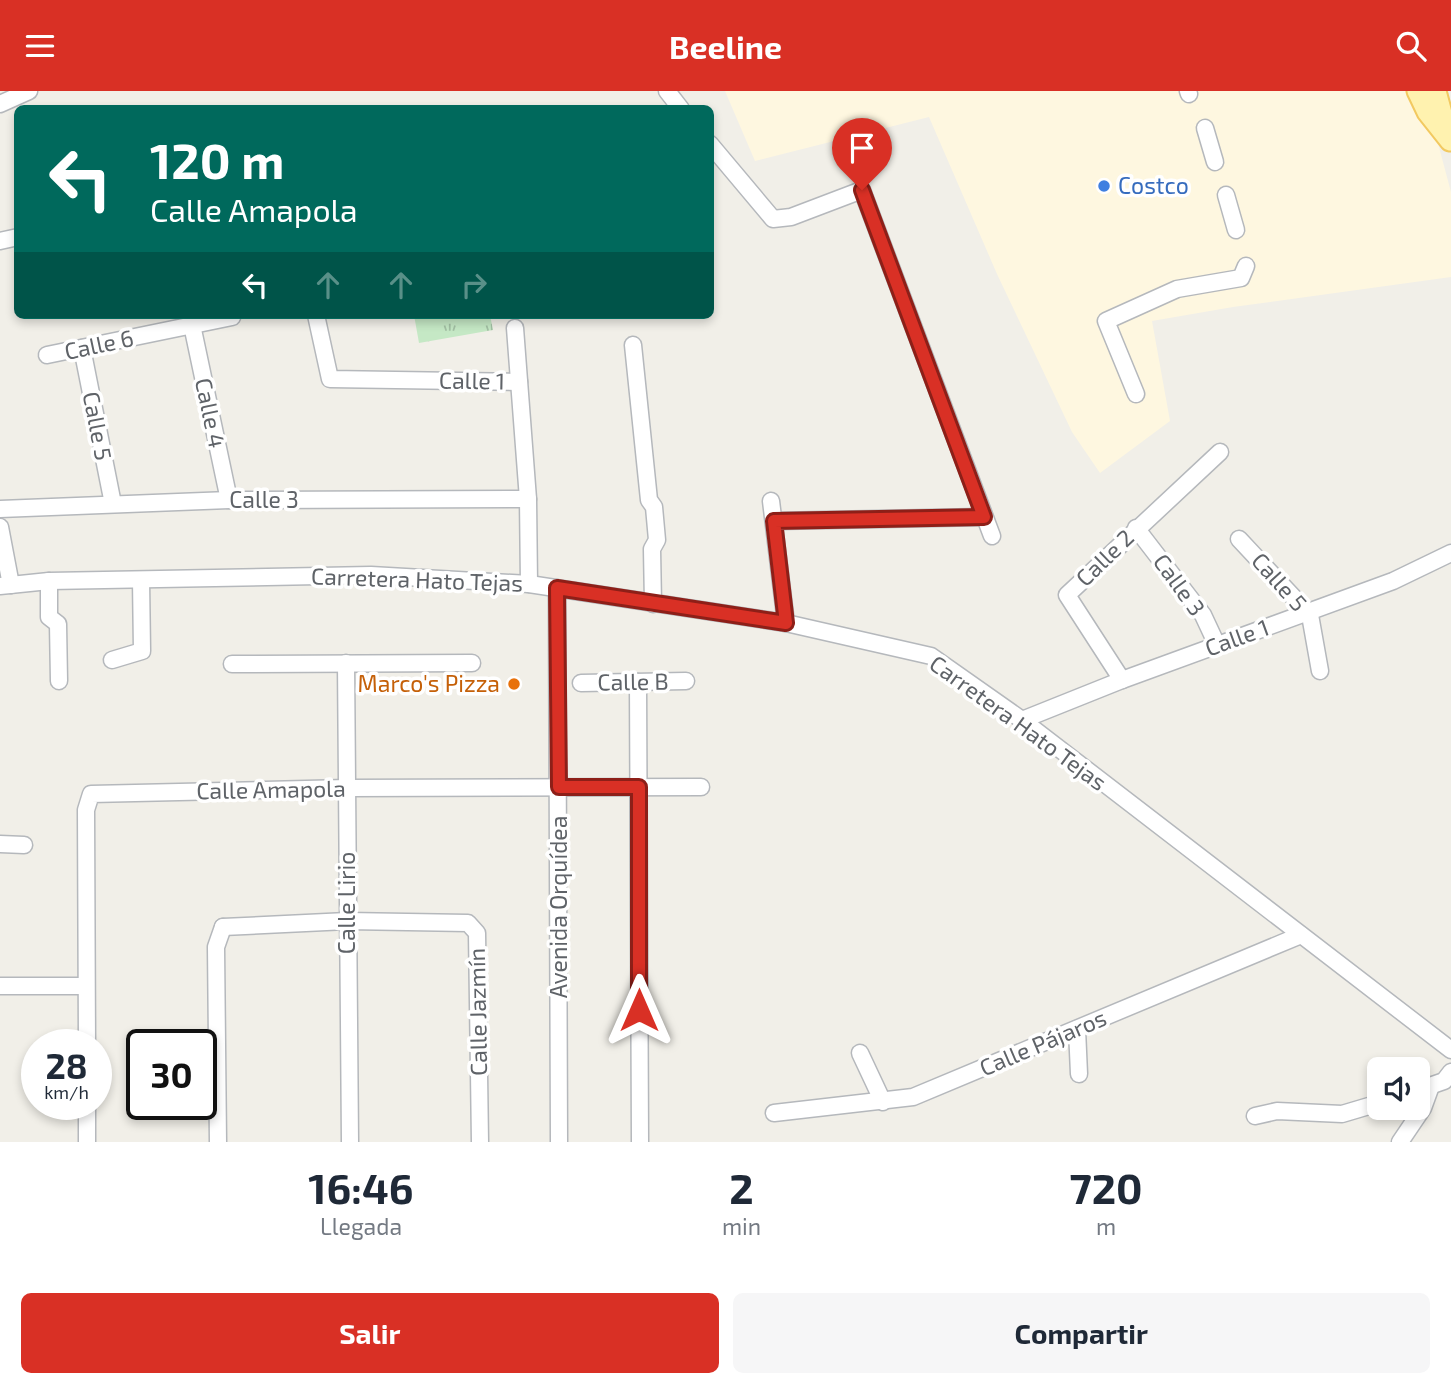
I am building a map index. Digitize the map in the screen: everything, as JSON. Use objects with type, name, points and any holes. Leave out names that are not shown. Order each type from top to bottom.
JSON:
[{"type":"main road","points":[[1417,91],[1427,112],[1450,143]]},
{"type":"main road","points":[[1436,91],[1450,143]]},
{"type":"street","points":[[0,104],[29,91]]},
{"type":"street","points":[[667,91],[678,105]]},
{"type":"street","points":[[1205,128],[1215,162]]},
{"type":"street","points":[[714,149],[773,219],[791,217],[862,190],[992,536]]},
{"type":"street","points":[[1226,195],[1236,230]]},
{"type":"street","points":[[1136,394],[1106,321],[1177,289],[1241,278],[1246,266]]},
{"type":"street","name":"Calle 6","points":[[47,355],[222,319]]},
{"type":"street","name":"Calle 1","points":[[317,319],[330,379],[519,382],[528,499],[529,584]]},
{"type":"street","name":"Calle 4","points":[[192,325],[229,500]]},
{"type":"street","points":[[515,328],[519,382]]},
{"type":"street","points":[[633,345],[649,500],[643,507],[646,542],[652,549],[653,604]]},
{"type":"street","name":"Calle 5","points":[[82,348],[113,504]]},
{"type":"street","name":"Calle 2","points":[[1122,680],[1067,595],[1220,452]]},
{"type":"street","name":"Calle 3","points":[[0,509],[229,500],[528,499]]},
{"type":"street","points":[[771,501],[786,623]]},
{"type":"street","points":[[774,521],[984,517]]},
{"type":"street","points":[[0,527],[6,585]]},
{"type":"street","name":"Calle 3","points":[[1136,528],[1203,615],[1217,645]]},
{"type":"street","name":"Calle 5","points":[[1239,539],[1310,615],[1320,671]]},
{"type":"street","name":"Calle 1","points":[[1022,720],[1122,680],[1393,581],[1451,553]]},
{"type":"street","name":"Carretera Hato Tejas","points":[[6,585],[49,581],[371,575],[529,584],[786,623],[931,656],[1022,720],[1451,1050]]},
{"type":"street","points":[[112,660],[142,651],[141,580]]},
{"type":"street","points":[[49,581],[49,617],[58,624],[59,681]]},
{"type":"street","name":"Avenida Orquídea","points":[[557,588],[559,1142]]},
{"type":"street","name":"Calle Lirio","points":[[346,663],[349,1142]]},
{"type":"street","points":[[232,664],[472,663]]},
{"type":"street","name":"Calle B","points":[[581,683],[686,681]]},
{"type":"street","points":[[638,683],[640,1142]]},
{"type":"street","name":"Calle Amapola","points":[[87,1029],[86,810],[91,795],[347,788],[701,787]]},
{"type":"street","points":[[0,844],[24,845]]},
{"type":"street","name":"Calle Jazmín","points":[[218,1142],[218,923],[347,921],[468,923],[477,933],[480,1142]]},
{"type":"street","name":"Calle Pájaros","points":[[774,1113],[914,1097],[1301,935]]},
{"type":"street","points":[[0,986],[86,986]]},
{"type":"street","points":[[1077,1029],[1079,1074]]},
{"type":"street","points":[[860,1053],[883,1101]]},
{"type":"street","points":[[1430,1086],[1444,1081],[1451,1072]]},
{"type":"street","points":[[1255,1116],[1277,1111],[1342,1114],[1367,1107]]},
{"type":"street","points":[[87,1120],[87,1142]]},
{"type":"street","points":[[1400,1142],[1415,1120]]},
{"type":"shaded area","points":[[725,91],[1424,91],[1451,192],[1451,277],[1152,321],[1170,421],[1100,473],[1072,432],[997,274],[929,117],[755,161]]},
{"type":"green space","points":[[415,319],[491,319],[493,330],[419,343]]},
{"type":"place","name":"Costco","points":[[1104,186]]},
{"type":"place","name":"Marco's Pizza","points":[[514,684]]},
{"type":"route","points":[[639,1010],[639,787],[559,787],[557,588],[786,623],[774,521],[984,517],[862,190]]}]
